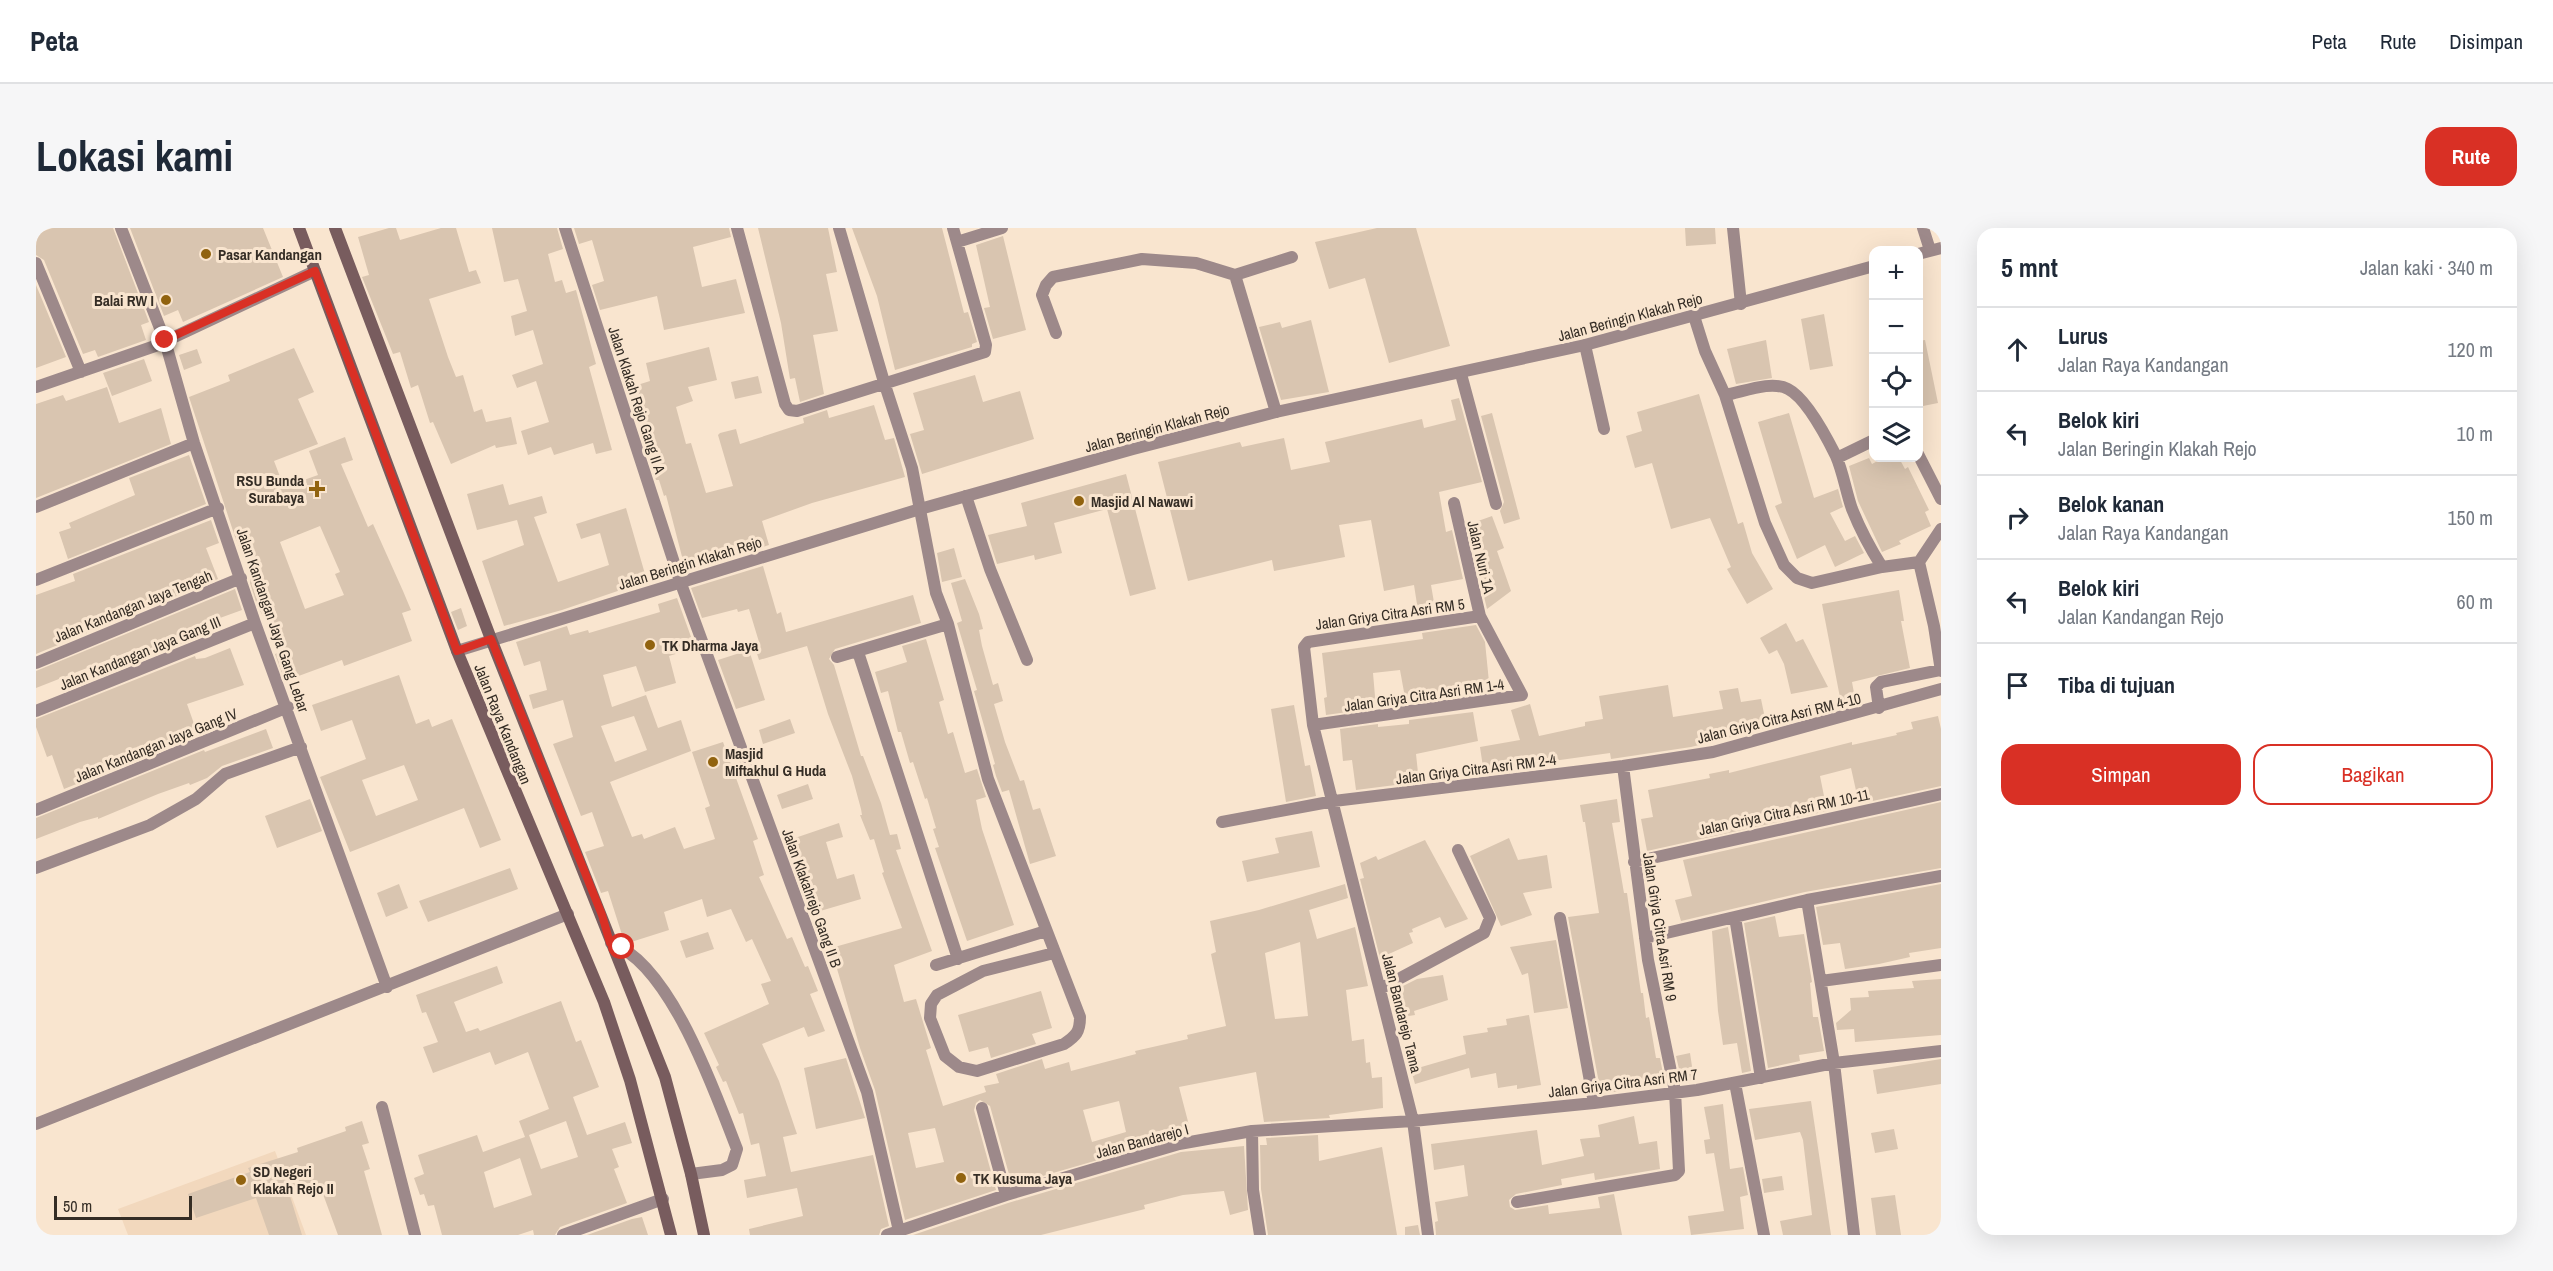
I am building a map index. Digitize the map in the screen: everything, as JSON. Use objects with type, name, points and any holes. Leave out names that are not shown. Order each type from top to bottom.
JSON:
[{"type":"main road","name":"Jalan Raya Kandangan","points":[[299,228],[457,651],[510,783],[604,1002],[630,1080],[671,1235]]},
{"type":"main road","name":"Jalan Raya Kandangan","points":[[335,228],[491,639],[602,915],[610,943],[664,1077],[691,1174],[704,1235]]},
{"type":"street","name":"Jalan Kandangan Jaya Gang Lebar","points":[[121,228],[165,340],[194,443],[242,578],[255,623],[288,707],[387,987]]},
{"type":"street","name":"Jalan Klakah Rejo Gang II A","points":[[565,228],[680,581]]},
{"type":"street","points":[[737,228],[785,404],[789,410],[797,411],[884,382],[980,356],[985,352],[986,345],[952,228]]},
{"type":"street","points":[[840,228],[884,382],[912,468],[936,593],[948,624],[988,778],[1080,1017],[1080,1029],[1075,1037],[1064,1044],[977,1071],[959,1067],[945,1056],[930,1018],[931,1004],[936,995],[983,971],[1054,953]]},
{"type":"street","points":[[957,242],[1002,228]]},
{"type":"street","points":[[1733,228],[1741,304]]},
{"type":"street","points":[[1923,228],[1930,250]]},
{"type":"street","points":[[1056,333],[1042,295],[1053,277],[1142,259],[1196,263],[1235,274],[1292,257]]},
{"type":"street","points":[[36,263],[81,372]]},
{"type":"street","name":"Jalan Beringin Klakah Rejo","points":[[457,651],[680,581],[966,496],[1276,412],[1461,374],[1585,345],[1869,267]]},
{"type":"street","points":[[36,387],[165,340],[315,271]]},
{"type":"street","points":[[1235,274],[1276,412]]},
{"type":"street","points":[[1694,316],[1705,351],[1725,395],[1765,523],[1784,565],[1797,578],[1812,583],[1882,567],[1919,562]]},
{"type":"street","points":[[1585,345],[1604,429]]},
{"type":"street","points":[[1461,374],[1496,504]]},
{"type":"street","points":[[1725,395],[1773,385],[1788,388],[1798,396],[1837,458],[1852,510],[1882,567]]},
{"type":"street","points":[[1837,458],[1869,442]]},
{"type":"street","points":[[36,507],[194,443]]},
{"type":"street","points":[[1922,462],[1941,499]]},
{"type":"street","points":[[966,496],[990,569],[1027,660]]},
{"type":"street","name":"Jalan Nuri 1A","points":[[1454,503],[1480,616]]},
{"type":"street","points":[[36,579],[218,508]]},
{"type":"street","points":[[1879,708],[1876,687],[1881,682],[1941,670],[1934,626],[1919,562],[1941,529]]},
{"type":"street","name":"Jalan Kandangan Jaya Tengah","points":[[36,663],[242,578]]},
{"type":"street","name":"Jalan Klakahrejo Gang II B","points":[[680,581],[867,1092],[893,1233]]},
{"type":"street","name":"Jalan Griya Citra Asri RM 5","points":[[1306,643],[1480,616]]},
{"type":"street","name":"Jalan Griya Citra Asri RM 1-4","points":[[1312,725],[1521,696],[1521,692],[1480,616]]},
{"type":"street","name":"Jalan Kandangan Jaya Gang III","points":[[36,711],[255,623]]},
{"type":"street","points":[[837,657],[948,624]]},
{"type":"street","name":"Jalan Bandarejo Tama","points":[[1306,643],[1304,647],[1312,725],[1334,801],[1413,1121],[1428,1235]]},
{"type":"street","points":[[858,652],[958,958]]},
{"type":"street","name":"Jalan Griya Citra Asri RM 4-10","points":[[1623,766],[1713,752],[1879,708],[1941,689]]},
{"type":"street","name":"Jalan Kandangan Jaya Gang IV","points":[[36,810],[288,707]]},
{"type":"street","points":[[36,868],[150,825],[196,799],[225,774],[301,747]]},
{"type":"street","name":"Jalan Griya Citra Asri RM 2-4","points":[[1222,822],[1334,801],[1623,766]]},
{"type":"street","name":"Jalan Griya Citra Asri RM 9","points":[[1516,1203],[1678,1174],[1675,1091],[1645,938],[1623,766]]},
{"type":"street","name":"Jalan Griya Citra Asri RM 10-11","points":[[1634,862],[1941,794]]},
{"type":"street","points":[[1380,989],[1484,933],[1489,925],[1490,918],[1458,850]]},
{"type":"street","points":[[1645,938],[1807,900],[1941,876]]},
{"type":"street","points":[[1807,900],[1834,1063],[1854,1235]]},
{"type":"street","points":[[36,1124],[568,914]]},
{"type":"street","points":[[1735,917],[1761,1078]]},
{"type":"street","points":[[1560,918],[1594,1103]]},
{"type":"street","points":[[936,965],[1046,931]]},
{"type":"street","points":[[610,943],[630,952],[669,1000],[704,1065],[737,1149],[732,1165],[722,1170],[691,1174]]},
{"type":"street","points":[[1821,981],[1941,965]]},
{"type":"street","name":"Jalan Griya Citra Asri RM 7","points":[[1413,1121],[1594,1103],[1735,1083],[1834,1063],[1941,1051]]},
{"type":"street","points":[[1735,1083],[1764,1235]]},
{"type":"street","points":[[382,1107],[416,1235]]},
{"type":"street","points":[[982,1108],[1006,1195]]},
{"type":"street","name":"Jalan Bandarejo I","points":[[893,1233],[1006,1195],[1179,1144],[1251,1131],[1413,1121]]},
{"type":"street","points":[[1251,1131],[1253,1190],[1260,1235]]},
{"type":"street","points":[[563,1235],[663,1199]]},
{"type":"shaded area","name":"SD Negeri Klakah Rejo II","points":[[275,1151],[306,1235],[128,1235],[118,1209]]},
{"type":"building","points":[[52,228],[113,228],[149,322],[141,325],[146,340],[98,357],[95,350],[83,354],[44,260],[36,255],[36,234]]},
{"type":"building","name":"Pasar Kandangan","points":[[130,228],[263,228],[283,277],[183,322],[178,310],[164,316]]},
{"type":"building","points":[[396,228],[400,240],[441,228],[456,228],[469,272],[476,270],[481,283],[429,299],[448,357],[456,377],[463,375],[474,412],[482,409],[486,422],[511,417],[517,444],[496,448],[495,445],[451,464],[433,422],[430,423],[418,385],[411,388],[400,352],[393,354],[362,277],[369,275],[358,237]]},
{"type":"building","points":[[492,228],[557,228],[563,249],[548,254],[555,282],[562,280],[566,293],[576,290],[596,364],[589,367],[612,450],[596,454],[593,443],[554,455],[551,447],[528,455],[521,431],[549,422],[536,381],[517,388],[512,375],[543,364],[533,330],[515,336],[511,316],[527,311],[518,279],[504,282]]},
{"type":"building","points":[[574,228],[729,228],[731,237],[693,247],[702,287],[736,279],[745,313],[664,330],[657,296],[600,310],[592,285],[604,281],[592,240],[579,244]]},
{"type":"building","points":[[758,228],[828,228],[837,272],[826,274],[838,331],[813,335],[824,394],[800,402],[795,378],[790,379],[781,323]]},
{"type":"building","points":[[852,228],[942,228],[964,313],[968,312],[977,342],[972,344],[972,347],[895,370],[877,296]]},
{"type":"building","points":[[1377,228],[1416,228],[1450,346],[1389,363],[1365,278],[1329,289],[1315,242]]},
{"type":"building","points":[[1685,228],[1715,228],[1716,244],[1686,246]]},
{"type":"building","points":[[1003,236],[1026,330],[993,339],[984,308],[990,307],[976,245]]},
{"type":"building","points":[[36,285],[66,357],[36,368]]},
{"type":"building","points":[[1824,314],[1833,366],[1810,370],[1801,319]]},
{"type":"building","points":[[1311,320],[1329,392],[1281,400],[1259,327],[1280,322],[1282,328]]},
{"type":"building","points":[[1766,340],[1772,378],[1736,384],[1727,349]]},
{"type":"building","points":[[1923,340],[1925,340],[1938,403],[1923,406],[1923,354]]},
{"type":"building","points":[[709,347],[717,380],[688,387],[693,401],[676,407],[686,444],[691,443],[706,493],[733,486],[718,435],[720,433],[736,429],[740,444],[804,423],[803,418],[827,410],[829,418],[874,405],[885,440],[894,438],[905,477],[812,503],[762,521],[769,545],[686,572],[666,495],[664,496],[659,480],[656,480],[645,442],[650,440],[631,387],[650,381],[646,363]]},
{"type":"building","points":[[294,348],[314,392],[298,399],[318,444],[274,461],[284,487],[318,475],[309,451],[345,437],[353,460],[341,464],[368,527],[373,524],[411,610],[402,613],[412,641],[344,666],[342,660],[285,681],[275,654],[281,652],[269,620],[266,622],[257,605],[250,583],[251,574],[235,537],[189,397],[230,381],[228,375]],"holes":[[[320,526],[340,572],[335,574],[344,595],[305,609],[280,542]]]},
{"type":"building","points":[[197,349],[202,363],[184,370],[179,355]]},
{"type":"building","points":[[144,359],[152,381],[112,396],[103,373]]},
{"type":"building","points":[[975,375],[983,402],[1020,391],[1034,439],[922,474],[910,434],[924,430],[913,393]]},
{"type":"building","points":[[758,376],[762,393],[735,399],[731,382]]},
{"type":"building","points":[[107,387],[119,423],[161,408],[171,444],[36,498],[36,404],[63,395],[66,401]]},
{"type":"building","points":[[1699,394],[1738,524],[1743,522],[1752,553],[1773,589],[1747,604],[1727,569],[1731,567],[1710,518],[1671,529],[1652,463],[1635,468],[1626,436],[1642,431],[1637,412]]},
{"type":"building","points":[[1459,398],[1482,482],[1439,492],[1446,532],[1452,530],[1463,579],[1431,585],[1436,614],[1419,617],[1414,585],[1384,591],[1371,520],[1339,525],[1345,557],[1274,571],[1272,560],[1188,581],[1158,462],[1240,442],[1242,447],[1284,438],[1291,470],[1330,462],[1325,442],[1422,419],[1424,428],[1456,420],[1451,400]]},
{"type":"building","points":[[1492,413],[1520,519],[1504,524],[1500,511],[1504,502],[1481,416]]},
{"type":"building","points":[[1789,413],[1814,498],[1838,489],[1843,507],[1830,513],[1845,541],[1855,536],[1864,553],[1835,567],[1825,545],[1797,559],[1775,506],[1782,503],[1758,422]]},
{"type":"building","points":[[189,455],[206,504],[68,559],[59,532],[71,528],[69,523],[135,495],[129,478]]},
{"type":"building","points":[[1869,458],[1872,464],[1901,462],[1905,469],[1908,467],[1929,510],[1925,512],[1931,526],[1899,541],[1901,544],[1882,552],[1858,501],[1849,466]]},
{"type":"building","points":[[1126,474],[1156,589],[1130,596],[1107,509],[1054,523],[1062,553],[1035,560],[1034,555],[997,564],[988,535],[1027,526],[1021,503]]},
{"type":"building","points":[[503,484],[509,505],[542,496],[547,513],[534,517],[558,582],[609,565],[600,533],[581,539],[576,524],[626,508],[647,581],[562,610],[504,626],[482,561],[524,545],[517,520],[477,530],[467,494]]},
{"type":"building","points":[[1492,516],[1504,548],[1497,551],[1511,591],[1487,609],[1467,525]]},
{"type":"building","points":[[211,520],[219,543],[206,548],[218,579],[36,654],[36,595],[75,581],[73,574]]},
{"type":"building","points":[[954,548],[962,577],[942,582],[937,553]]},
{"type":"building","points":[[763,566],[777,614],[781,612],[786,632],[913,595],[921,623],[835,649],[829,659],[834,665],[861,756],[863,756],[881,803],[890,835],[897,834],[901,849],[896,850],[932,951],[894,965],[904,1002],[916,999],[931,1048],[926,1050],[943,1106],[986,1092],[984,1086],[999,1083],[996,1074],[1042,1059],[1045,1069],[1069,1062],[1071,1071],[1136,1054],[1135,1051],[1188,1039],[1187,1035],[1226,1026],[1211,954],[1216,952],[1210,921],[1259,910],[1345,884],[1348,898],[1309,910],[1317,939],[1355,927],[1368,986],[1346,990],[1352,1041],[1364,1039],[1366,1063],[1370,1062],[1372,1078],[1382,1077],[1383,1108],[1329,1115],[1330,1118],[1264,1122],[1256,1072],[1179,1087],[1191,1133],[1012,1185],[990,1106],[980,1100],[976,1103],[974,1110],[996,1190],[905,1220],[875,1090],[860,1048],[831,948],[902,928],[882,873],[884,872],[874,839],[870,840],[860,815],[862,815],[861,809],[852,776],[828,714],[807,646],[759,660],[754,644],[759,642],[749,609],[738,612],[737,609],[702,618],[691,588]],"holes":[[[1300,942],[1308,1016],[1275,1019],[1265,953]],[[1119,1101],[1126,1132],[1092,1142],[1083,1110]],[[935,1128],[944,1162],[916,1168],[908,1133]]]},
{"type":"building","points":[[965,579],[983,629],[979,630],[993,685],[998,683],[1003,701],[994,704],[1005,742],[1020,781],[1024,780],[1033,810],[1040,808],[1056,856],[1030,864],[1009,790],[1002,792],[996,776],[993,765],[995,764],[974,691],[977,690],[957,623],[962,621],[951,583]]},
{"type":"building","points":[[235,589],[242,610],[184,631],[188,641],[143,659],[138,648],[36,688],[36,671]]},
{"type":"building","points":[[1899,590],[1904,621],[1901,621],[1910,668],[1852,682],[1856,704],[1842,708],[1822,604]]},
{"type":"building","points":[[677,598],[695,648],[669,656],[676,683],[645,692],[636,666],[603,675],[612,707],[646,695],[658,728],[681,720],[691,751],[610,782],[632,837],[642,834],[644,839],[675,827],[684,849],[715,839],[705,808],[710,806],[692,752],[723,742],[758,839],[753,841],[764,875],[759,877],[787,939],[792,937],[805,967],[808,966],[818,991],[810,994],[825,1031],[808,1037],[804,1027],[762,1044],[779,1081],[797,1134],[783,1137],[791,1172],[873,1155],[889,1226],[881,1229],[879,1235],[750,1235],[749,1229],[803,1216],[797,1188],[747,1198],[744,1180],[766,1176],[759,1143],[751,1145],[743,1113],[739,1114],[726,1081],[723,1082],[716,1067],[719,1065],[704,1033],[769,1004],[761,984],[771,981],[752,939],[746,942],[731,909],[707,917],[702,899],[664,912],[669,930],[628,943],[624,941],[608,891],[601,893],[585,852],[604,846],[592,812],[581,816],[553,744],[573,737],[563,700],[533,709],[529,695],[547,690],[540,661],[524,666],[516,642],[567,626],[570,635],[588,630],[589,633],[660,612],[658,604]],"holes":[[[634,716],[647,750],[615,762],[601,726]]]},
{"type":"building","points":[[461,608],[467,626],[458,630],[451,612]]},
{"type":"building","points":[[1786,623],[1796,642],[1803,639],[1828,687],[1791,694],[1784,664],[1777,650],[1769,654],[1760,638]]},
{"type":"building","points":[[1476,625],[1485,642],[1489,682],[1448,687],[1450,697],[1406,703],[1400,670],[1373,673],[1376,708],[1326,715],[1324,698],[1327,697],[1322,653],[1423,639],[1422,633]]},
{"type":"building","points":[[926,639],[944,700],[939,702],[948,734],[953,732],[965,773],[977,769],[986,797],[976,800],[982,829],[1014,925],[967,941],[935,848],[939,847],[933,829],[936,828],[927,798],[925,799],[913,762],[910,763],[901,732],[898,732],[888,691],[881,693],[875,672],[907,662],[902,646]]},
{"type":"building","points":[[230,648],[244,685],[187,704],[198,735],[64,789],[52,755],[47,757],[36,727],[36,719],[195,656],[196,659],[205,658]]},
{"type":"building","points":[[749,650],[765,700],[736,709],[718,660]]},
{"type":"building","points":[[399,675],[416,724],[429,719],[432,727],[452,719],[501,840],[480,848],[464,808],[350,852],[320,777],[366,759],[352,720],[321,731],[312,705]],"holes":[[[404,765],[418,800],[376,816],[362,780]]]},
{"type":"building","points":[[1668,685],[1673,717],[1723,709],[1719,691],[1738,688],[1741,702],[1761,699],[1767,728],[1691,747],[1611,759],[1610,753],[1503,768],[1503,771],[1484,774],[1480,747],[1520,740],[1511,710],[1530,704],[1539,736],[1585,726],[1585,722],[1603,719],[1599,696]]},
{"type":"building","points":[[1294,705],[1305,766],[1310,765],[1316,796],[1286,802],[1271,709]]},
{"type":"building","points":[[1473,712],[1478,741],[1416,754],[1419,782],[1356,790],[1352,760],[1343,761],[1340,729],[1378,724],[1378,727],[1409,724],[1409,720]]},
{"type":"building","points":[[1938,716],[1941,729],[1941,786],[1859,804],[1851,768],[1820,776],[1827,811],[1647,851],[1641,819],[1653,817],[1648,790],[1710,778],[1709,774],[1729,770],[1729,773],[1852,742],[1852,745],[1897,735],[1896,733],[1913,729],[1911,722]]},
{"type":"building","points":[[790,719],[795,733],[763,744],[759,730]]},
{"type":"building","points":[[266,729],[273,748],[222,766],[207,778],[190,785],[189,783],[98,819],[98,817],[80,822],[36,839],[36,818],[204,750],[205,752]]},
{"type":"building","points":[[808,784],[813,799],[782,809],[777,795]]},
{"type":"building","points":[[310,799],[322,831],[277,848],[265,816]]},
{"type":"building","points":[[1617,799],[1620,822],[1612,823],[1624,893],[1627,893],[1646,1018],[1649,1017],[1656,1058],[1660,1058],[1665,1084],[1601,1094],[1568,917],[1599,913],[1585,822],[1583,822],[1580,805]]},
{"type":"building","points":[[1941,802],[1941,868],[1805,892],[1681,921],[1675,900],[1692,896],[1683,860]]},
{"type":"building","points":[[839,823],[843,837],[826,842],[837,879],[854,874],[861,899],[810,914],[797,864],[801,863],[792,839]]},
{"type":"building","points":[[1312,831],[1320,867],[1247,882],[1242,861],[1279,853],[1275,838]]},
{"type":"building","points":[[1509,838],[1518,860],[1547,855],[1552,888],[1523,893],[1532,915],[1501,926],[1470,856]]},
{"type":"building","points":[[1425,840],[1468,919],[1445,928],[1440,917],[1412,929],[1413,932],[1409,933],[1413,943],[1380,958],[1360,879],[1364,878],[1360,863],[1376,856],[1378,860]]},
{"type":"building","points":[[510,868],[518,889],[428,922],[419,901]]},
{"type":"building","points":[[399,884],[408,908],[386,917],[377,893]]},
{"type":"building","points":[[1941,884],[1941,948],[1909,953],[1910,957],[1879,964],[1845,969],[1840,943],[1823,945],[1816,907]]},
{"type":"building","points":[[1775,916],[1779,937],[1804,934],[1812,982],[1810,983],[1813,1017],[1818,1017],[1824,1051],[1799,1055],[1800,1061],[1768,1068],[1744,923]]},
{"type":"building","points":[[1728,927],[1751,1071],[1742,1073],[1737,1043],[1723,1045],[1718,1011],[1712,931]]},
{"type":"building","points":[[708,932],[714,949],[686,958],[680,941]]},
{"type":"building","points":[[1556,940],[1568,1008],[1534,1013],[1528,973],[1522,975],[1510,947]]},
{"type":"building","points":[[497,966],[503,983],[454,1002],[466,1032],[478,1028],[480,1031],[561,1001],[576,1042],[581,1040],[599,1087],[573,1097],[587,1135],[625,1122],[632,1143],[612,1149],[619,1167],[614,1169],[627,1203],[560,1227],[555,1235],[534,1235],[533,1230],[518,1235],[442,1235],[434,1205],[428,1206],[424,1194],[420,1195],[414,1178],[424,1174],[418,1155],[477,1135],[483,1152],[525,1137],[519,1121],[549,1109],[528,1052],[495,1065],[490,1052],[433,1073],[423,1047],[438,1042],[426,1012],[422,1013],[416,995]],"holes":[[[566,1121],[578,1157],[541,1169],[529,1135]],[[520,1158],[532,1195],[494,1208],[484,1172]]]},
{"type":"building","points":[[1443,975],[1448,1000],[1414,1011],[1415,1015],[1396,1018],[1389,993],[1417,979]]},
{"type":"building","points":[[1941,979],[1941,1035],[1855,1042],[1854,1029],[1837,1030],[1836,1023],[1851,1010],[1850,998],[1869,997],[1868,991],[1914,988],[1912,981]]},
{"type":"building","points":[[1041,991],[1052,1028],[1032,1034],[1036,1044],[991,1058],[988,1047],[969,1052],[958,1015]]},
{"type":"building","points":[[1529,1015],[1541,1085],[1517,1089],[1517,1085],[1498,1088],[1496,1073],[1471,1078],[1469,1068],[1415,1084],[1411,1070],[1466,1054],[1463,1036],[1488,1032],[1487,1028],[1507,1025],[1506,1019]]},
{"type":"building","points":[[1690,1053],[1694,1080],[1682,1082],[1676,1056]]},
{"type":"building","points":[[846,1058],[865,1118],[816,1129],[804,1068]]},
{"type":"building","points":[[1941,1059],[1941,1084],[1877,1094],[1873,1070]]},
{"type":"building","points":[[1811,1101],[1831,1235],[1783,1235],[1780,1221],[1812,1215],[1803,1140],[1800,1132],[1755,1140],[1749,1109]]},
{"type":"building","points":[[1723,1104],[1730,1169],[1743,1167],[1748,1195],[1740,1197],[1744,1229],[1691,1235],[1688,1216],[1724,1211],[1714,1153],[1706,1154],[1704,1140],[1710,1139],[1704,1107]]},
{"type":"building","points":[[1634,1116],[1639,1144],[1657,1141],[1660,1169],[1595,1180],[1594,1173],[1561,1179],[1562,1185],[1516,1194],[1509,1200],[1510,1207],[1515,1210],[1548,1205],[1549,1214],[1600,1208],[1598,1197],[1614,1194],[1622,1235],[1436,1235],[1435,1222],[1438,1221],[1435,1202],[1468,1196],[1464,1165],[1434,1170],[1431,1144],[1537,1130],[1542,1165],[1584,1156],[1580,1139],[1600,1137],[1598,1125]]},
{"type":"building","points":[[362,1121],[369,1143],[362,1145],[370,1169],[364,1171],[382,1235],[338,1235],[320,1186],[290,1196],[302,1235],[269,1235],[256,1198],[196,1218],[188,1194],[250,1172],[248,1168],[298,1152],[297,1148],[346,1131],[345,1127]]},
{"type":"building","points":[[1894,1129],[1898,1149],[1875,1153],[1871,1133]]},
{"type":"building","points":[[1318,1135],[1319,1161],[1382,1147],[1397,1235],[1268,1235],[1261,1189],[1260,1145],[1267,1145],[1266,1138]]},
{"type":"building","points":[[1244,1146],[1248,1210],[1230,1215],[1224,1191],[1183,1195],[1144,1205],[1145,1209],[1041,1235],[913,1235],[1008,1203],[1181,1152]]},
{"type":"building","points":[[1782,1176],[1784,1190],[1764,1193],[1762,1179]]},
{"type":"building","points":[[1895,1195],[1901,1235],[1876,1235],[1871,1198]]},
{"type":"building","points":[[642,1217],[648,1235],[587,1235],[632,1219]]},
{"type":"building","points":[[1418,1225],[1420,1235],[1405,1235],[1405,1227]]},
{"type":"place","name":"Pasar Kandangan","points":[[206,254]]},
{"type":"place","name":"Balai RW I","points":[[166,300]]},
{"type":"place","name":"RSU Bunda Surabaya","points":[[317,489]]},
{"type":"place","name":"Masjid Al Nawawi","points":[[1079,501]]},
{"type":"place","name":"TK Dharma Jaya","points":[[650,645]]},
{"type":"place","name":"Masjid Miftakhul G Huda","points":[[713,762]]},
{"type":"place","name":"TK Kusuma Jaya","points":[[961,1178]]},
{"type":"place","name":"SD Negeri Klakah Rejo II","points":[[241,1180]]},
{"type":"route","points":[[165,340],[315,271],[457,651],[491,639],[602,915],[610,943],[622,947]]}]
